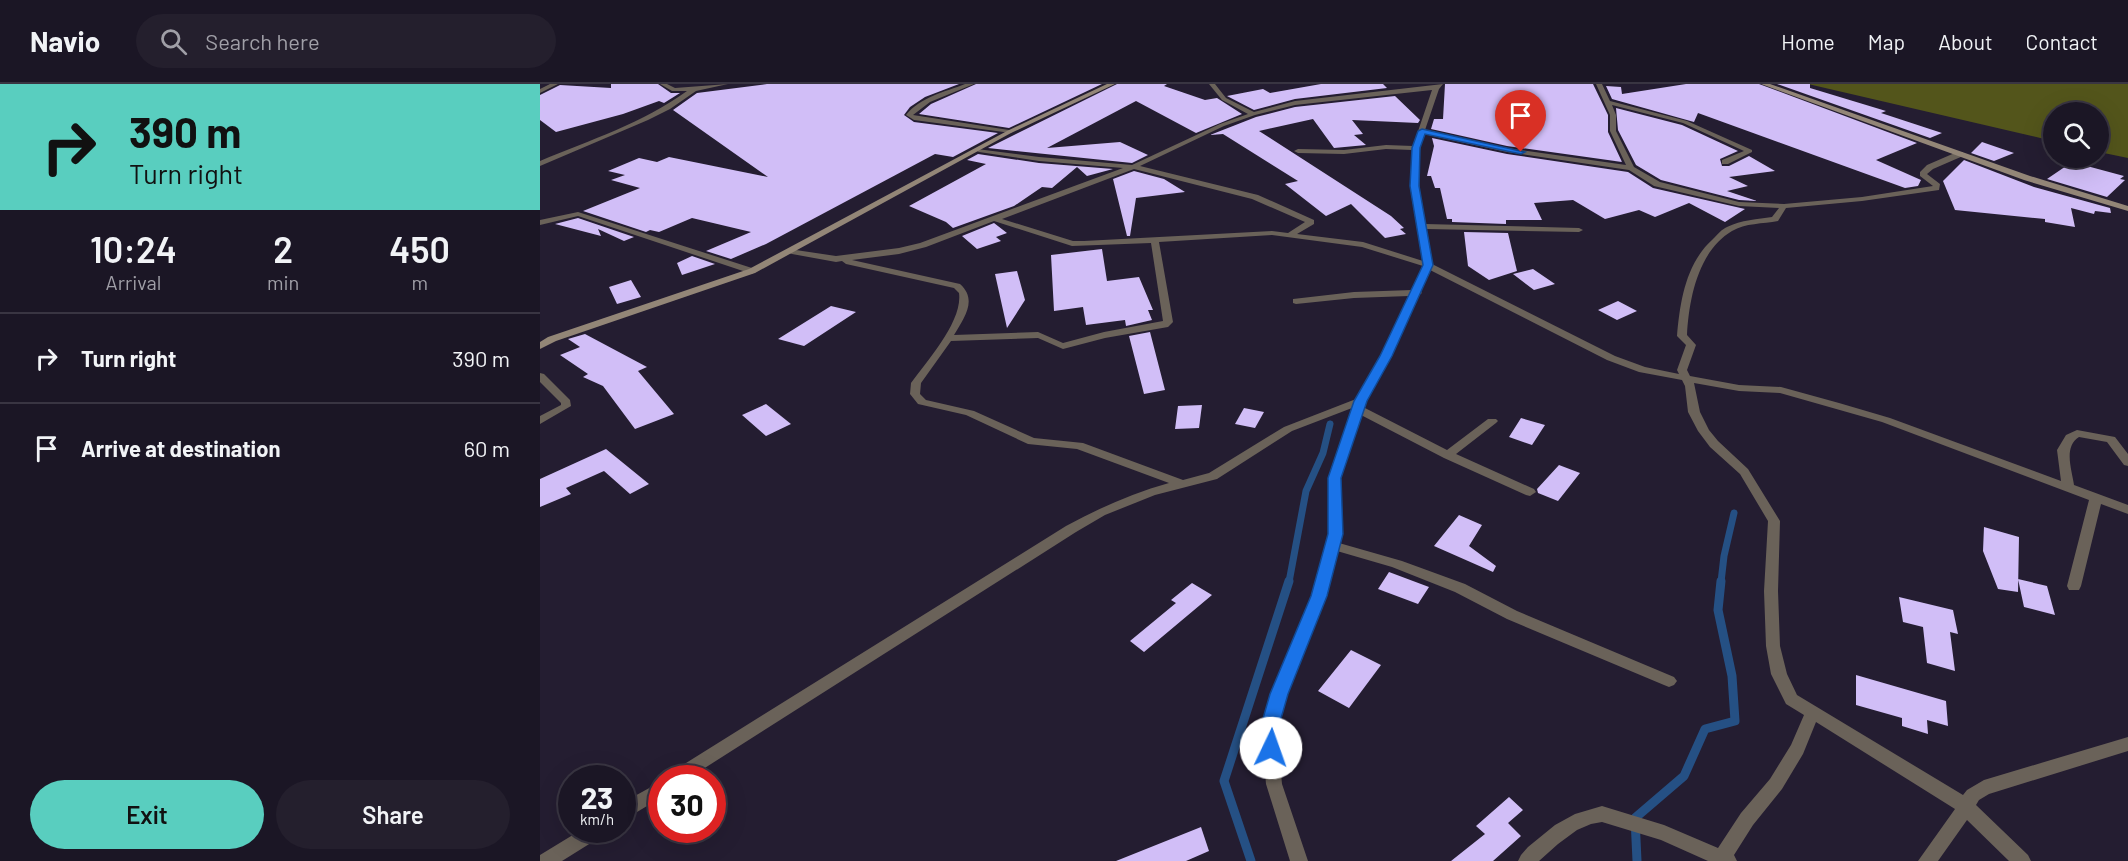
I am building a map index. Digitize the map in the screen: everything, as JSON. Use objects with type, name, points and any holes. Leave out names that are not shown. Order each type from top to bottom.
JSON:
[{"type":"street","points":[[540,91],[555,84]]},
{"type":"street","points":[[663,84],[674,90],[725,84]]},
{"type":"street","points":[[971,84],[927,102],[911,111],[909,115],[915,118],[1009,132]]},
{"type":"street","points":[[540,346],[552,339],[752,271],[1009,132],[1112,84]]},
{"type":"street","points":[[1212,84],[1224,99],[1253,114]]},
{"type":"street","points":[[1397,84],[1418,90]]},
{"type":"street","points":[[1599,84],[1613,115],[1613,131],[1631,168]]},
{"type":"street","points":[[1764,84],[2027,178],[2128,209]]},
{"type":"street","points":[[836,259],[899,251],[923,245],[1133,167],[1222,125],[1253,114],[1295,104],[1438,86]]},
{"type":"street","points":[[1299,861],[1274,784],[1269,729],[1279,694],[1319,596],[1335,534],[1335,478],[1359,405],[1417,294],[1428,265],[1415,186],[1416,148],[1438,86]]},
{"type":"street","points":[[540,164],[639,123],[668,108],[694,89]]},
{"type":"street","points":[[1608,102],[1679,120],[1750,151],[1725,162]]},
{"type":"street","points":[[1422,131],[1507,150],[1631,168],[1657,184],[1739,204],[1784,206],[1862,199],[1936,188],[1937,186],[1923,174],[1930,167],[1960,154]]},
{"type":"street","points":[[1298,151],[1334,152],[1396,147],[1416,148]]},
{"type":"street","points":[[979,150],[1040,159],[1133,167],[1255,197],[1311,222],[1290,234]]},
{"type":"street","points":[[1784,206],[1775,219],[1753,222],[1730,229],[1713,242],[1698,262],[1681,322],[1682,336],[1691,345],[1682,370],[1690,386],[1694,412],[1714,444],[1744,472],[1773,521],[1771,591],[1773,646],[1785,690],[1791,699],[1812,714],[1888,757],[1965,806],[2022,861]]},
{"type":"street","points":[[540,223],[578,214],[752,271]]},
{"type":"street","points":[[995,219],[1072,243],[1155,241],[1236,234],[1290,234],[1363,245],[1428,265],[1611,358],[1643,370],[1739,388],[1780,390],[1835,405],[1886,420],[2128,510]]},
{"type":"street","points":[[1422,226],[1579,230]]},
{"type":"street","points":[[948,338],[1038,335],[1063,346],[1104,335],[1165,326],[1168,322],[1155,241]]},
{"type":"street","points":[[792,251],[957,286],[964,292],[966,300],[948,338],[916,383],[915,394],[922,402],[970,413],[1032,441],[1079,446],[1179,483]]},
{"type":"street","points":[[1296,301],[1354,295],[1417,294]]},
{"type":"street","points":[[540,340],[552,339]]},
{"type":"street","points":[[540,376],[566,402],[566,406],[540,421]]},
{"type":"street","points":[[697,765],[1071,529],[1122,503],[1179,483],[1213,476],[1288,429],[1359,405],[1448,455],[1530,492]]},
{"type":"street","points":[[1448,455],[1492,421]]},
{"type":"street","points":[[2068,488],[2063,450],[2070,437],[2077,433],[2111,439],[2128,462]]},
{"type":"street","points":[[2074,586],[2096,498]]},
{"type":"street","points":[[1332,545],[1397,564],[1460,588],[1512,615],[1669,681]]},
{"type":"street","points":[[1527,861],[1543,843],[1573,824],[1591,815],[1602,814],[1664,833],[1725,860],[1747,819],[1776,784],[1797,749],[1812,714]]},
{"type":"street","points":[[1927,861],[1949,833],[1973,795],[1984,788],[2128,744]]},
{"type":"street","points":[[546,861],[575,843]]},
{"type":"shaded area","points":[[1808,84],[2128,84],[2128,158],[2109,154],[2109,102],[2043,102],[2043,139]]},
{"type":"building","points":[[611,84],[658,84],[671,93],[680,93],[664,103],[659,101],[623,114],[556,132],[540,120],[540,95],[560,85],[611,88]]},
{"type":"building","points":[[767,84],[959,84],[925,97],[910,107],[904,115],[914,122],[998,133],[953,157],[935,154],[766,244],[731,259],[706,251],[751,232],[692,218],[659,232],[650,230],[646,232],[583,211],[640,188],[611,180],[625,175],[608,171],[639,158],[657,162],[669,157],[768,177],[673,110],[697,93]]},
{"type":"building","points":[[976,84],[1102,84],[1009,128],[919,114],[931,104]]},
{"type":"building","points":[[1117,84],[1167,84],[1164,86],[1205,100],[1217,98],[1242,114],[1196,133],[1136,101],[1047,148],[1120,142],[1148,155],[1132,163],[988,148]]},
{"type":"building","points":[[1321,84],[1383,84],[1387,88],[1295,99],[1254,110],[1227,96],[1263,89],[1270,93]]},
{"type":"building","points":[[1445,84],[1593,84],[1608,115],[1608,132],[1622,162],[1507,146],[1431,129],[1434,119],[1443,119]]},
{"type":"building","points":[[1686,84],[1759,84],[1917,143],[1876,160],[1921,180],[1918,186],[1905,188],[1698,113],[1694,122],[1612,99],[1606,86],[1621,87],[1622,94]]},
{"type":"building","points":[[1777,84],[1810,84],[1810,88],[1886,111],[1881,113],[1942,133],[1930,138]]},
{"type":"building","points":[[1395,96],[1420,120],[1418,123],[1352,120],[1363,134],[1354,135],[1366,145],[1334,148],[1313,119],[1259,131],[1391,216],[1404,228],[1400,229],[1406,234],[1385,238],[1351,204],[1326,216],[1285,184],[1298,181],[1223,134],[1210,135],[1256,117],[1295,107]]},
{"type":"building","points":[[1616,108],[1682,125],[1738,151],[1720,159],[1722,166],[1729,166],[1749,156],[1775,171],[1729,177],[1748,186],[1727,191],[1757,201],[1739,200],[1661,180],[1636,165],[1618,130]]},
{"type":"building","points":[[1432,138],[1507,154],[1628,172],[1653,188],[1745,209],[1725,222],[1689,203],[1655,217],[1639,210],[1605,219],[1573,200],[1534,203],[1542,220],[1506,220],[1506,224],[1452,222],[1452,219],[1447,219],[1440,188],[1435,188],[1431,176],[1427,176],[1434,146]]},
{"type":"building","points":[[1982,142],[2014,153],[1994,161],[1971,153]]},
{"type":"building","points":[[978,154],[1039,163],[1113,169],[1087,176],[1077,167],[1052,188],[1042,187],[1014,206],[953,228],[946,222],[909,206],[986,164],[967,160]]},
{"type":"building","points":[[1964,160],[2034,187],[2110,208],[2111,213],[2095,211],[2094,214],[2071,208],[2075,227],[2045,222],[2045,219],[1955,210],[1943,181]]},
{"type":"building","points":[[2063,168],[2094,168],[2124,176],[2120,179],[2125,180],[2107,197],[2047,179]]},
{"type":"building","points":[[1134,171],[1164,179],[1185,192],[1136,198],[1130,236],[1127,236],[1113,179]]},
{"type":"building","points":[[578,218],[634,237],[624,241],[598,229],[601,236],[555,224]]},
{"type":"building","points":[[994,223],[1007,233],[996,237],[1001,241],[977,249],[962,236]]},
{"type":"building","points":[[1464,232],[1508,233],[1517,271],[1489,280],[1468,266]]},
{"type":"building","points":[[1102,249],[1107,281],[1139,277],[1153,310],[1148,310],[1152,320],[1126,326],[1125,320],[1086,325],[1083,307],[1054,311],[1051,255]]},
{"type":"building","points":[[692,256],[715,264],[682,275],[677,263]]},
{"type":"building","points":[[1533,269],[1555,284],[1534,290],[1513,274]]},
{"type":"building","points":[[1017,271],[1025,300],[1007,328],[995,274]]},
{"type":"building","points":[[631,280],[641,297],[617,304],[609,287]]},
{"type":"building","points":[[1618,301],[1637,311],[1617,320],[1598,310]]},
{"type":"building","points":[[831,306],[856,312],[804,346],[778,339]]},
{"type":"building","points":[[1150,332],[1165,390],[1144,394],[1129,336]]},
{"type":"building","points":[[585,334],[647,367],[638,371],[674,414],[635,429],[603,386],[583,377],[588,374],[560,355],[580,347],[568,339]]},
{"type":"building","points":[[766,404],[791,424],[766,436],[742,415]]},
{"type":"building","points":[[1202,405],[1199,428],[1175,429],[1178,406]]},
{"type":"building","points":[[1244,408],[1264,412],[1255,428],[1235,424]]},
{"type":"building","points":[[1521,418],[1545,425],[1532,445],[1509,437]]},
{"type":"building","points":[[606,449],[649,484],[630,494],[604,471],[566,488],[571,494],[540,507],[540,479]]},
{"type":"building","points":[[1559,465],[1580,473],[1558,501],[1538,493],[1537,489]]},
{"type":"building","points":[[1459,515],[1482,525],[1469,546],[1496,566],[1493,572],[1434,546]]},
{"type":"building","points":[[1984,527],[2019,537],[2018,592],[1998,589],[1983,551]]},
{"type":"building","points":[[1389,572],[1429,587],[1418,604],[1378,589]]},
{"type":"building","points":[[2018,579],[2047,586],[2055,615],[2024,607]]},
{"type":"building","points":[[1192,583],[1212,595],[1144,652],[1130,641],[1176,603],[1171,600]]},
{"type":"building","points":[[1899,597],[1953,610],[1958,634],[1950,632],[1955,671],[1927,663],[1923,627],[1903,622]]},
{"type":"building","points":[[1351,650],[1381,665],[1349,708],[1318,691]]},
{"type":"building","points":[[1856,675],[1946,701],[1948,726],[1927,720],[1928,734],[1902,726],[1902,718],[1856,705]]},
{"type":"building","points":[[1509,797],[1523,810],[1508,823],[1521,836],[1493,861],[1451,861],[1485,834],[1476,826]]},
{"type":"building","points":[[1201,827],[1209,851],[1186,861],[1116,861]]},
{"type":"waterway","points":[[1289,582],[1306,491],[1323,453],[1330,424]]},
{"type":"waterway","points":[[1721,582],[1724,556],[1734,513]]},
{"type":"waterway","points":[[1251,861],[1224,781],[1289,581]]},
{"type":"waterway","points":[[1637,861],[1635,818],[1684,776],[1705,729],[1735,721],[1732,676],[1718,610],[1721,581]]},
{"type":"route","points":[[1271,748],[1269,729],[1279,694],[1319,596],[1335,534],[1335,478],[1360,401],[1386,356],[1417,294],[1428,265],[1428,253],[1415,186],[1414,165],[1416,148],[1422,131],[1521,152]]}]
